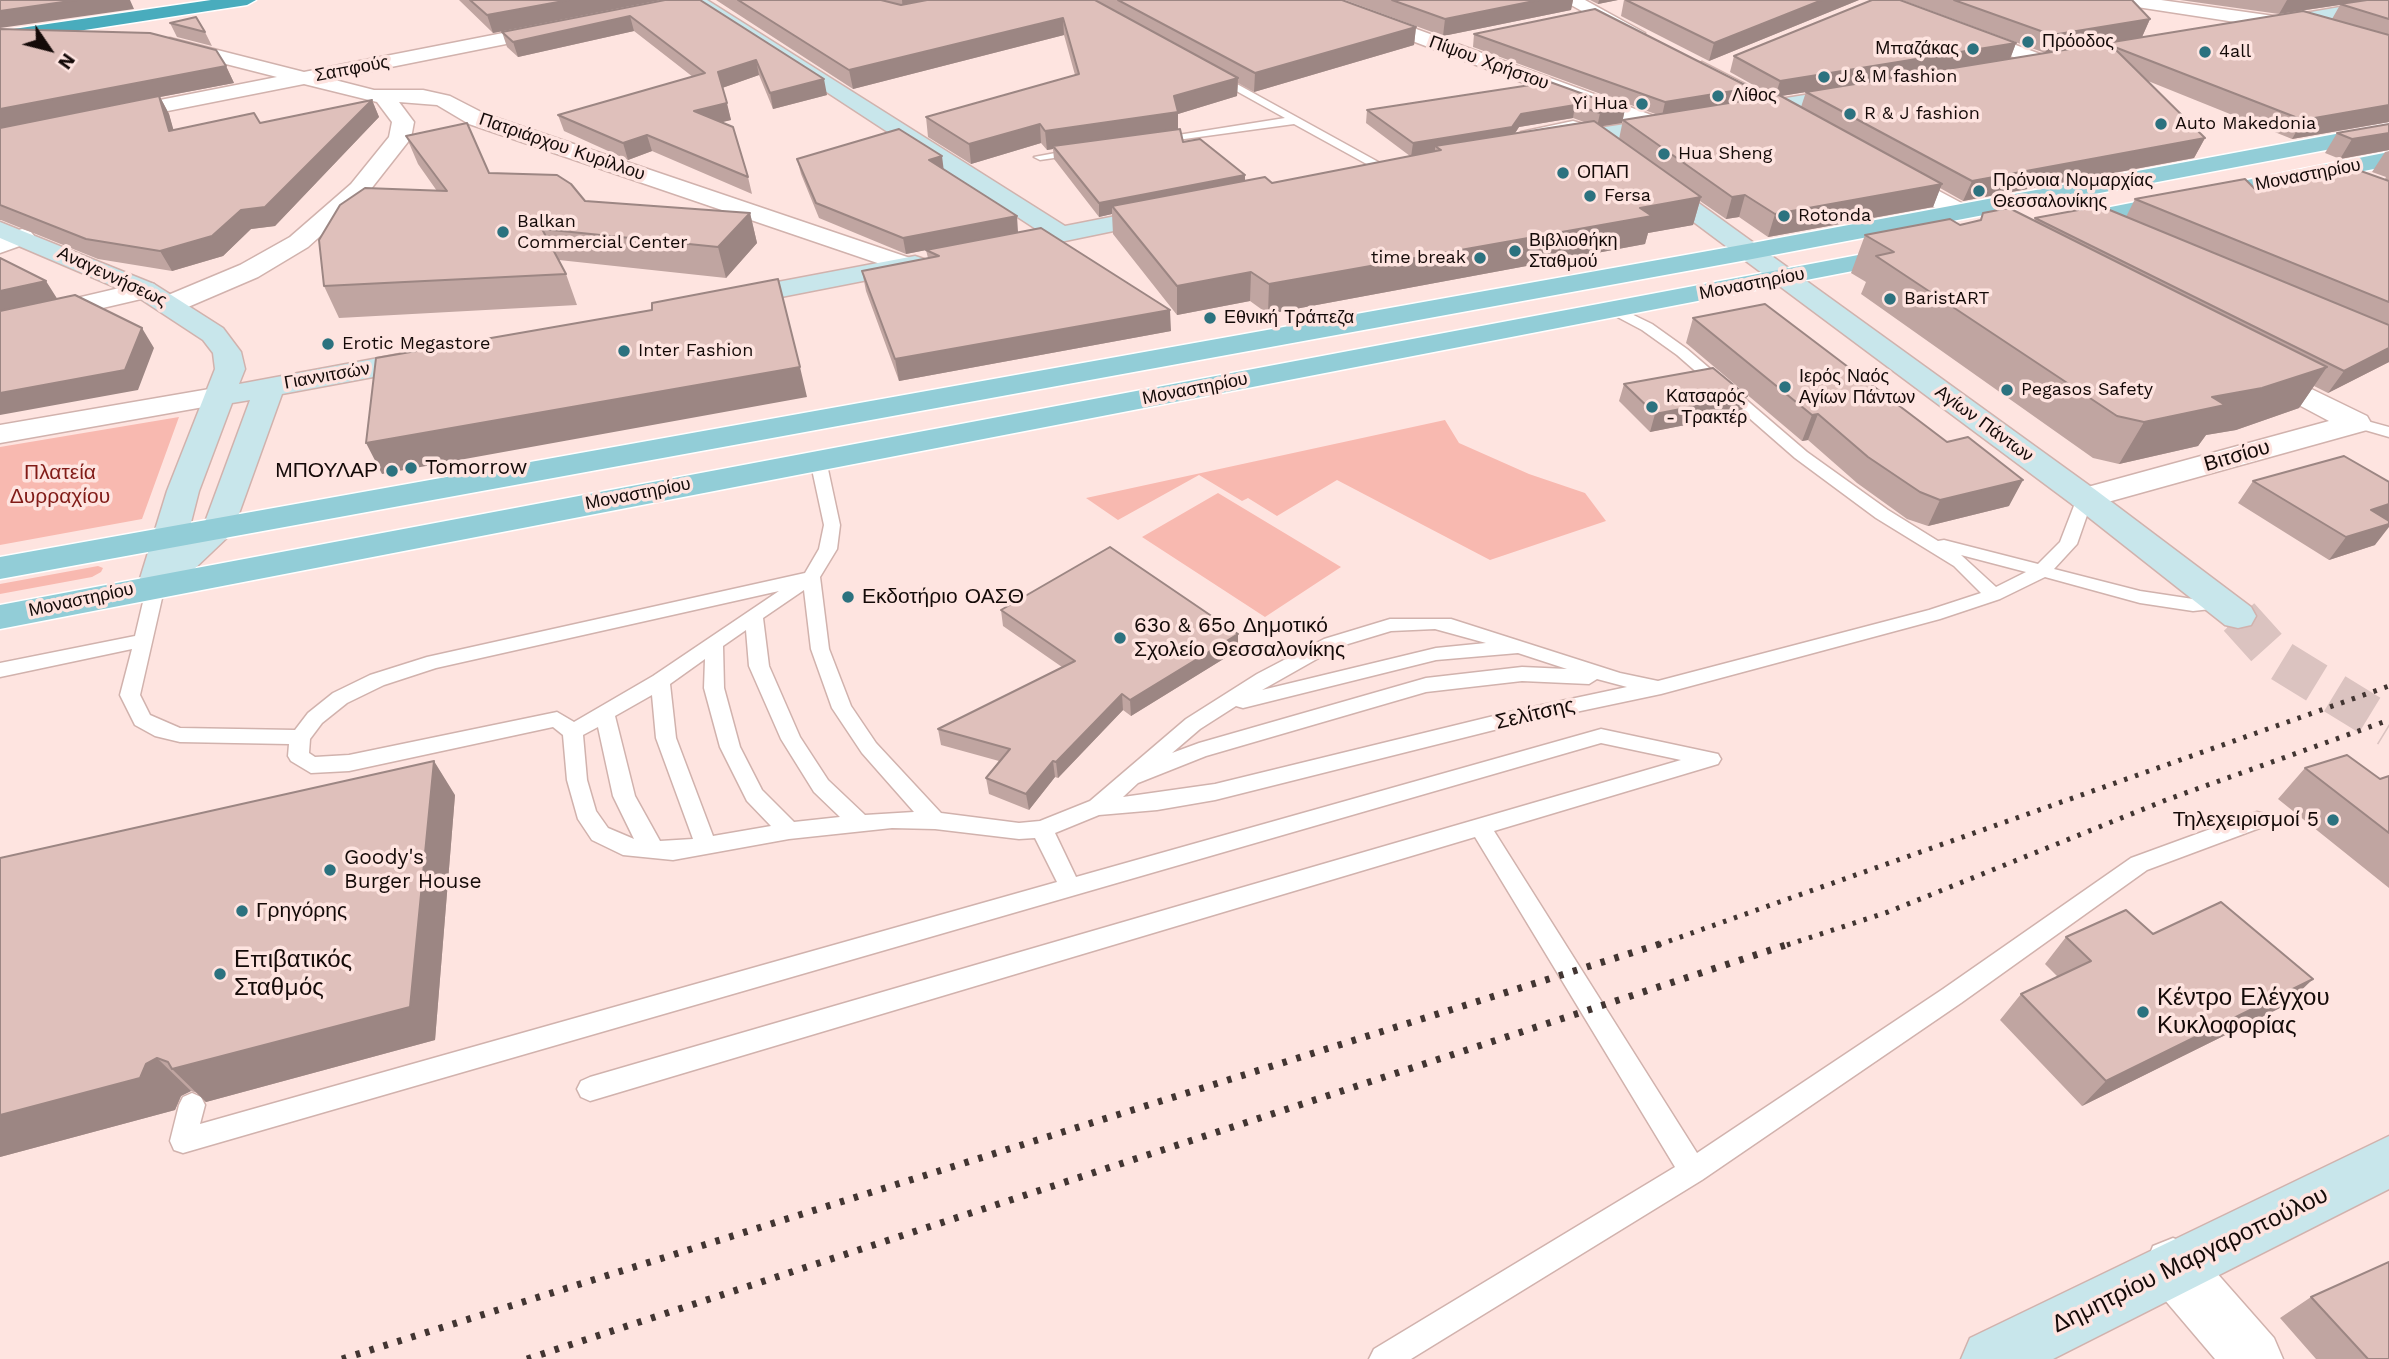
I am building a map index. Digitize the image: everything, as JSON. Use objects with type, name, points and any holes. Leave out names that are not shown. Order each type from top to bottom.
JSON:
[{"type":"highway","points":[[1,32],[153,0]]},
{"type":"highway","points":[[1,32],[247,0]]},
{"type":"main road","points":[[698,0],[1061,234]]},
{"type":"main road","points":[[2214,34],[2389,4]]},
{"type":"main road","points":[[2005,68],[2070,58]]},
{"type":"main road","points":[[1719,115],[1878,89]]},
{"type":"main road","points":[[1516,145],[1695,119]]},
{"type":"main road","name":"Μοναστηρίου","points":[[0,568],[220,526],[1747,252],[2389,131]]},
{"type":"main road","points":[[1591,132],[1613,151]]},
{"type":"main road","name":"Μοναστηρίου","points":[[2046,226],[2389,159]]},
{"type":"main road","points":[[1350,178],[1412,167]]},
{"type":"main road","name":"Αγίων Πάντων","points":[[1634,167],[2085,498],[2229,609]]},
{"type":"main road","points":[[701,305],[1182,210]]},
{"type":"main road","name":"Αναγεννήσεως","points":[[7,237],[145,290],[171,304],[222,343],[230,369],[183,491],[156,585]]},
{"type":"main road","name":"Μοναστηρίου","points":[[0,617],[156,585],[1934,248]]},
{"type":"main road","name":"Γιαννιτσών","points":[[221,396],[454,352]]},
{"type":"main road","points":[[156,585],[220,526],[269,387]]},
{"type":"main road","name":"Δημητρίου Μαργαροπούλου","points":[[1991,1359],[2173,1266],[2389,1161]]},
{"type":"street","points":[[670,7],[698,0]]},
{"type":"street","name":"Πίψου Χρήστου","points":[[1320,0],[1657,125]]},
{"type":"street","points":[[2123,0],[2291,22],[2338,32]]},
{"type":"street","points":[[2123,0],[2145,26]]},
{"type":"street","points":[[1597,13],[1621,8]]},
{"type":"street","points":[[1571,9],[1597,13],[1659,46]]},
{"type":"street","points":[[1943,24],[2043,62]]},
{"type":"street","name":"Σαπφούς","points":[[93,120],[576,25]]},
{"type":"street","name":"Πατριάρχου Κυρίλλου","points":[[1,32],[144,40],[384,97],[423,96],[443,100],[477,119],[907,265]]},
{"type":"street","points":[[1442,45],[1480,37]]},
{"type":"street","points":[[1684,58],[1821,132]]},
{"type":"street","points":[[1709,71],[1733,61]]},
{"type":"street","points":[[171,304],[249,271],[299,242],[359,189],[400,138],[403,129],[403,122],[384,97]]},
{"type":"street","points":[[1867,159],[1960,212]]},
{"type":"street","points":[[2325,172],[2364,187]]},
{"type":"street","points":[[2094,217],[2133,233]]},
{"type":"street","points":[[0,324],[145,290]]},
{"type":"street","points":[[2233,358],[2356,423]]},
{"type":"street","name":"Γιαννιτσών","points":[[0,434],[221,396]]},
{"type":"street","name":"Βιτσίου","points":[[2085,498],[2356,423]]},
{"type":"street","points":[[2173,1266],[2253,1359]]},
{"type":"lane","points":[[1201,67],[1387,171]]},
{"type":"lane","points":[[1148,143],[1296,120]]},
{"type":"lane","points":[[1040,157],[1094,150]]},
{"type":"lane","points":[[1614,309],[1647,327],[1682,352],[1787,444],[1882,514],[1930,541],[1960,562],[1994,595]]},
{"type":"lane","points":[[2356,423],[2389,432]]},
{"type":"lane","points":[[811,577],[399,672],[340,698],[315,718],[300,737],[297,752],[302,760],[324,766],[349,763],[557,719],[573,732],[605,715],[660,681],[811,577],[828,550],[832,524],[818,460]]},
{"type":"lane","name":"Σελίτσης","points":[[573,732],[581,797],[595,828],[610,841],[623,846],[654,850],[706,846],[859,822],[935,821],[1005,830],[1042,829],[1097,807],[1157,802],[1215,792],[1514,718],[1661,687],[1934,615],[1994,595],[2041,572],[2068,544],[2085,498]]},
{"type":"lane","points":[[1930,541],[2161,601],[2229,609]]},
{"type":"lane","points":[[811,577],[820,649],[829,680],[842,708],[869,748],[935,821]]},
{"type":"lane","points":[[156,585],[130,695],[142,720],[162,731],[180,735],[300,737]]},
{"type":"lane","points":[[754,615],[760,666],[791,739],[821,786],[859,822]]},
{"type":"lane","points":[[1097,807],[1159,751],[1213,711],[1325,647],[1391,625],[1451,625],[1618,679]]},
{"type":"lane","points":[[0,670],[144,640]]},
{"type":"lane","points":[[714,643],[714,688],[730,747],[754,795],[789,831]]},
{"type":"lane","points":[[1213,711],[1269,693],[1446,652],[1486,648],[1546,654]]},
{"type":"lane","points":[[1114,793],[1148,772],[1199,750],[1451,680],[1522,674],[1618,679],[1661,687]]},
{"type":"lane","points":[[660,681],[666,738],[706,846]]},
{"type":"lane","points":[[605,715],[624,796],[643,835],[654,850]]},
{"type":"lane","points":[[192,1105],[183,1141],[1601,736],[1711,759],[590,1089]]},
{"type":"lane","points":[[1384,1359],[1693,1171],[1952,996],[2139,864],[2257,820]]},
{"type":"lane","points":[[1480,826],[1693,1171]]},
{"type":"lane","points":[[1042,829],[1070,887]]},
{"type":"green space","name":"Πλατεία Δυρραχίου","points":[[179,417],[142,519],[0,545],[0,447]]},
{"type":"green space","points":[[1445,420],[1459,443],[1529,474],[1585,493],[1606,521],[1490,560],[1337,480],[1277,516],[1248,498],[1242,501],[1199,475],[1118,520],[1086,498]]},
{"type":"green space","points":[[1218,493],[1341,567],[1265,617],[1142,537]]},
{"type":"green space","points":[[98,566],[103,568],[101,572],[92,577],[0,594],[0,584]]},
{"type":"building","points":[[0,0],[77,0],[0,11]]},
{"type":"building","points":[[470,0],[569,0],[487,15]]},
{"type":"building","points":[[665,0],[700,0],[824,79],[770,93],[756,60],[718,72],[727,103],[694,111],[733,127],[748,177],[647,135],[623,143],[558,115],[705,73],[630,16],[513,42],[502,32]]},
{"type":"building","points":[[738,0],[881,0],[901,5],[927,0],[1095,0],[1238,78],[1174,96],[1178,112],[1045,131],[1040,124],[969,144],[926,117],[1079,74],[1063,18],[849,70]]},
{"type":"building","points":[[1118,0],[1342,0],[1416,27],[1255,73]]},
{"type":"building","points":[[1392,0],[1539,0],[1445,19]]},
{"type":"building","points":[[1626,0],[1822,0],[1714,43]]},
{"type":"building","points":[[1872,0],[1900,0],[2016,43],[1780,81],[1734,56]]},
{"type":"building","points":[[1954,0],[2132,0],[2150,19],[2052,35]]},
{"type":"building","points":[[2389,0],[2389,19],[2340,4]]},
{"type":"building","points":[[1595,9],[1751,88],[1665,102],[1474,34]]},
{"type":"building","points":[[2303,11],[2389,35],[2389,105],[2303,120],[2112,46],[2205,138],[1972,181],[1806,92]]},
{"type":"building","points":[[196,17],[205,32],[170,23]]},
{"type":"building","points":[[0,29],[150,33],[216,50],[226,66],[0,109]]},
{"type":"building","points":[[1550,82],[1625,109],[1600,113],[1575,105],[1521,114],[1512,127],[1413,143],[1367,110]]},
{"type":"building","points":[[1779,95],[1942,184],[1775,214],[1745,195],[1732,197],[1623,120]]},
{"type":"building","points":[[159,96],[169,131],[254,113],[260,123],[372,100],[265,207],[241,210],[212,236],[160,251],[86,239],[0,205],[0,128]]},
{"type":"building","points":[[1594,121],[1701,197],[1640,208],[1652,216],[1269,284],[1251,272],[1177,286],[1112,206],[1265,177],[1272,183],[1441,150],[1435,146]]},
{"type":"building","points":[[467,123],[489,173],[557,175],[571,184],[585,201],[750,213],[718,247],[542,229],[566,274],[324,286],[319,240],[340,205],[365,188],[447,191],[406,136]]},
{"type":"building","points":[[2389,124],[2389,133],[2352,139],[2337,133]]},
{"type":"building","points":[[899,129],[942,156],[929,160],[1017,216],[903,238],[816,203],[797,159]]},
{"type":"building","points":[[1180,129],[1183,142],[1200,139],[1245,175],[1099,203],[1053,146]]},
{"type":"building","points":[[2358,170],[2389,181],[2389,302],[2135,199],[2245,179],[2255,189]]},
{"type":"building","points":[[2100,206],[2389,325],[2389,348],[2344,371],[2035,218]]},
{"type":"building","points":[[2009,208],[2327,367],[2262,388],[2212,397],[2225,405],[2144,422],[2117,416],[1876,256],[1894,252],[1865,235],[1950,219],[1960,225],[1981,220],[1983,213]]},
{"type":"building","points":[[1041,228],[1170,310],[895,359],[862,271],[939,256],[926,250]]},
{"type":"building","points":[[0,258],[46,281],[0,291]]},
{"type":"building","points":[[778,279],[800,367],[366,443],[376,358],[652,310],[652,303]]},
{"type":"building","points":[[75,295],[142,328],[125,370],[0,393],[0,311]]},
{"type":"building","points":[[1765,304],[1947,442],[1968,437],[2023,480],[1940,500],[1920,492],[1868,457],[1818,414],[1812,415],[1693,318]]},
{"type":"building","points":[[1713,368],[1747,396],[1655,414],[1624,384]]},
{"type":"building","points":[[2344,456],[2389,482],[2389,504],[2371,510],[2389,521],[2389,524],[2346,537],[2253,481]]},
{"type":"building","points":[[1110,547],[1238,634],[1130,700],[1122,694],[1056,762],[1053,761],[1026,794],[986,778],[1010,749],[938,729],[1075,661],[1001,610]]},
{"type":"building","points":[[2347,755],[2380,779],[2389,776],[2389,833],[2305,768]]},
{"type":"building","name":"Επιβατικός Σταθμός","points":[[434,761],[410,1007],[172,1069],[168,1062],[157,1058],[146,1064],[140,1078],[0,1115],[0,858]]},
{"type":"building","name":"Κέντρο Ελέγχου Κυκλοφορίας","points":[[2221,902],[2313,979],[2106,1081],[2021,994],[2091,961],[2066,937],[2126,910],[2153,934]]},
{"type":"building","points":[[2389,1262],[2389,1359],[2368,1359],[2311,1297]]},
{"type":"tunnel","points":[[2239,617],[2276,658],[2389,727]]},
{"type":"railway","points":[[1658,945],[2389,686]]},
{"type":"railway","points":[[1787,945],[1888,912],[2166,800],[2389,720]]},
{"type":"railway","points":[[342,1359],[1663,943]]},
{"type":"railway","points":[[527,1359],[1792,943]]},
{"type":"place","name":"Πρόοδος","points":[[2028,42]]},
{"type":"place","name":"Μπαζάκας","points":[[1973,49]]},
{"type":"place","name":"4all","points":[[2205,52]]},
{"type":"place","name":"J & M fashion","points":[[1824,77]]},
{"type":"place","name":"Λίθος","points":[[1718,96]]},
{"type":"place","name":"Yi Hua","points":[[1642,104]]},
{"type":"place","name":"R & J fashion","points":[[1850,114]]},
{"type":"place","name":"Auto Makedonia","points":[[2161,124]]},
{"type":"place","name":"Hua Sheng","points":[[1664,154]]},
{"type":"place","name":"ΟΠΑΠ","points":[[1563,173]]},
{"type":"place","name":"Πρόνοια Νομαρχίας Θεσσαλονίκης","points":[[1979,191]]},
{"type":"place","name":"Fersa","points":[[1590,196]]},
{"type":"place","name":"Rotonda","points":[[1784,216]]},
{"type":"place","name":"Balkan Commercial Center","points":[[503,232]]},
{"type":"place","name":"Βιβλιοθήκη Σταθμού","points":[[1515,251]]},
{"type":"place","name":"time break","points":[[1480,258]]},
{"type":"place","name":"BaristART","points":[[1890,299]]},
{"type":"place","name":"Εθνική Τράπεζα","points":[[1210,318]]},
{"type":"place","name":"Erotic Megastore","points":[[328,344]]},
{"type":"place","name":"Inter Fashion","points":[[624,351]]},
{"type":"place","name":"Ιερός Ναός Αγίων Πάντων","points":[[1785,387]]},
{"type":"place","name":"Pegasos Safety","points":[[2007,390]]},
{"type":"place","name":"Κατσαρός - Τρακτέρ","points":[[1652,407]]},
{"type":"place","name":"Tomorrow","points":[[411,468]]},
{"type":"place","name":"ΜΠΟΥΛΑΡ","points":[[392,471]]},
{"type":"place","name":"Εκδοτήριο ΟΑΣΘ","points":[[848,597]]},
{"type":"place","name":"63ο & 65o Δημοτικό Σχολείο Θεσσαλονίκης","points":[[1120,638]]},
{"type":"place","name":"Τηλεχειρισμοί 5","points":[[2333,820]]},
{"type":"place","name":"Goody's Burger House","points":[[330,870]]},
{"type":"place","name":"Γρηγόρης","points":[[242,911]]},
{"type":"place","name":"Επιβατικός Σταθμός","points":[[220,974]]},
{"type":"place","name":"Κέντρο Ελέγχου Κυκλοφορίας","points":[[2143,1012]]}]
